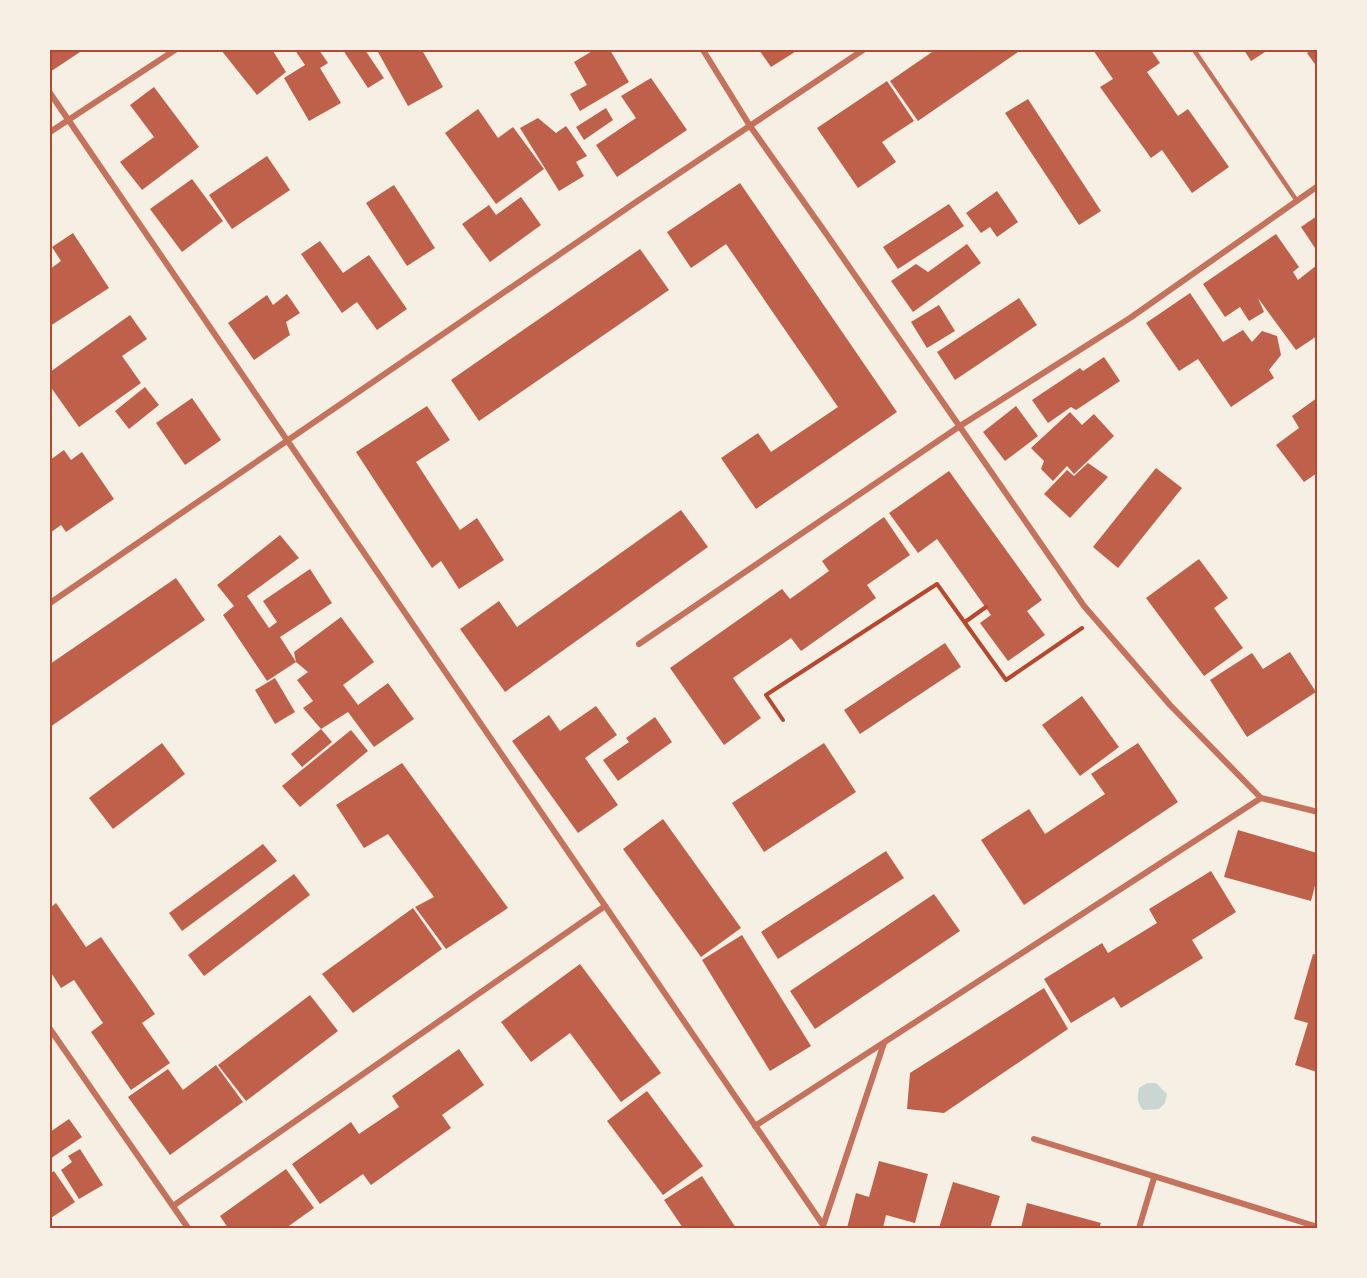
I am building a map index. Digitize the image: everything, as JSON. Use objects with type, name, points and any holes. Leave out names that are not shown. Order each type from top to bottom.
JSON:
[{"type":"street","points":[[50,132],[176,50]]},
{"type":"street","points":[[703,50],[750,126],[1084,606],[1170,705],[1261,798],[1317,812]]},
{"type":"street","points":[[50,603],[636,202],[863,50]]},
{"type":"street","points":[[50,93],[823,1227]]},
{"type":"street","points":[[639,644],[960,426],[1130,318],[1317,186]]},
{"type":"street","points":[[756,1126],[1261,798]]},
{"type":"street","points":[[173,1206],[605,906]]},
{"type":"street","points":[[50,1029],[188,1228]]},
{"type":"street","points":[[823,1227],[884,1042]]},
{"type":"street","points":[[1035,1139],[1317,1227]]},
{"type":"street","points":[[1139,1228],[1154,1178]]},
{"type":"lane","points":[[1194,50],[1297,201]]},
{"type":"path","points":[[783,720],[766,695],[937,584],[1006,680],[1095,619]]},
{"type":"path","points":[[965,622],[986,607]]},
{"type":"shaded area","points":[[1147,1083],[1156,1083],[1167,1094],[1165,1103],[1159,1109],[1143,1110],[1140,1105],[1139,1088]]},
{"type":"building","points":[[50,50],[83,50],[50,72]]},
{"type":"building","points":[[221,50],[275,50],[273,51],[286,72],[257,95]]},
{"type":"building","points":[[295,50],[319,50],[328,63],[320,68],[341,103],[309,121],[284,78],[305,65]]},
{"type":"building","points":[[343,50],[365,50],[384,78],[368,88]]},
{"type":"building","points":[[382,50],[422,50],[443,87],[408,106],[378,52]]},
{"type":"building","points":[[594,50],[610,50],[629,82],[580,111],[570,94],[587,85],[574,62]]},
{"type":"building","points":[[759,50],[798,50],[771,67]]},
{"type":"building","points":[[935,50],[1021,50],[918,121],[890,81]]},
{"type":"building","points":[[1093,50],[1151,50],[1160,63],[1147,72],[1178,116],[1188,109],[1229,167],[1192,193],[1162,150],[1151,158],[1100,87],[1113,79]]},
{"type":"building","points":[[1244,50],[1268,50],[1251,61]]},
{"type":"building","points":[[1317,50],[1317,67],[1307,53]]},
{"type":"building","points":[[651,78],[687,130],[617,177],[596,145],[636,118],[621,96]]},
{"type":"building","points":[[887,81],[914,121],[882,142],[896,162],[858,188],[817,128]]},
{"type":"building","points":[[154,87],[199,147],[142,190],[120,162],[154,137],[130,105]]},
{"type":"building","points":[[1028,99],[1101,211],[1079,225],[1005,113]]},
{"type":"building","points":[[606,108],[613,120],[584,140],[576,127]]},
{"type":"building","points":[[478,109],[498,138],[513,127],[544,169],[496,204],[445,133]]},
{"type":"building","points":[[538,118],[556,133],[566,126],[587,156],[576,162],[584,176],[559,191],[520,128]]},
{"type":"building","points":[[267,156],[290,190],[232,229],[209,195]]},
{"type":"building","points":[[192,179],[223,221],[182,252],[150,209]]},
{"type":"building","points":[[740,183],[897,412],[756,509],[721,458],[758,433],[771,452],[838,407],[726,244],[691,268],[667,232]]},
{"type":"building","points":[[394,185],[435,248],[407,266],[366,203]]},
{"type":"building","points":[[997,191],[1018,222],[997,237],[990,227],[981,233],[966,213]]},
{"type":"building","points":[[521,197],[541,225],[490,262],[462,224],[489,205],[496,215]]},
{"type":"building","points":[[949,204],[964,226],[898,269],[883,247]]},
{"type":"building","points":[[1317,216],[1317,251],[1301,227]]},
{"type":"building","points":[[73,233],[109,288],[50,326],[50,269],[61,261],[52,247]]},
{"type":"building","points":[[1276,234],[1299,267],[1293,272],[1298,280],[1317,265],[1317,336],[1296,350],[1258,298],[1264,312],[1249,321],[1240,307],[1225,317],[1203,284]]},
{"type":"building","points":[[320,241],[343,273],[369,255],[407,309],[377,330],[357,302],[342,313],[301,254]]},
{"type":"building","points":[[967,244],[981,263],[913,312],[891,281],[916,264],[928,272]]},
{"type":"building","points":[[640,249],[669,290],[479,421],[451,380]]},
{"type":"building","points":[[1190,293],[1223,342],[1243,330],[1252,342],[1262,331],[1277,336],[1281,355],[1269,370],[1274,378],[1231,407],[1198,359],[1179,371],[1146,323]]},
{"type":"building","points":[[287,294],[300,313],[286,322],[290,335],[254,360],[228,323],[267,295],[273,305]]},
{"type":"building","points":[[1019,298],[1037,325],[955,380],[937,352]]},
{"type":"building","points":[[939,305],[955,331],[927,348],[911,322]]},
{"type":"building","points":[[130,315],[147,339],[122,356],[141,383],[79,427],[50,386],[50,372]]},
{"type":"building","points":[[1104,357],[1120,381],[1076,410],[1071,407],[1048,423],[1032,400],[1080,368],[1083,371]]},
{"type":"building","points":[[145,387],[159,405],[129,429],[115,411]]},
{"type":"building","points":[[192,398],[221,440],[185,465],[156,423]]},
{"type":"building","points":[[1317,398],[1317,473],[1304,482],[1276,445],[1299,428],[1292,416]]},
{"type":"building","points":[[427,406],[450,440],[416,462],[460,530],[477,518],[504,560],[459,589],[441,561],[432,568],[356,452]]},
{"type":"building","points":[[1016,406],[1038,436],[1005,461],[983,432]]},
{"type":"building","points":[[1070,412],[1082,425],[1094,414],[1114,436],[1074,474],[1067,466],[1053,481],[1041,469],[1044,461],[1031,448]]},
{"type":"building","points":[[64,450],[71,460],[82,452],[114,499],[66,532],[61,525],[50,533],[50,460]]},
{"type":"building","points":[[1088,463],[1108,477],[1070,518],[1044,494],[1067,470],[1074,476]]},
{"type":"building","points":[[1156,468],[1182,488],[1118,568],[1093,547]]},
{"type":"building","points":[[949,471],[1042,600],[1027,611],[1045,635],[1008,661],[980,623],[991,615],[937,539],[918,553],[889,513]]},
{"type":"building","points":[[681,510],[708,547],[505,692],[460,629],[499,601],[517,627]]},
{"type":"building","points":[[884,517],[910,555],[867,585],[876,598],[801,651],[791,638],[733,678],[761,718],[724,745],[670,668],[782,589],[790,599],[829,571],[822,561]]},
{"type":"building","points":[[280,535],[299,558],[247,596],[269,628],[277,622],[263,601],[310,569],[332,603],[280,637],[296,662],[267,681],[223,615],[234,606],[217,585]]},
{"type":"building","points":[[1199,559],[1228,598],[1214,608],[1243,648],[1204,676],[1146,598]]},
{"type":"building","points":[[176,578],[205,620],[50,727],[50,664]]},
{"type":"building","points":[[341,617],[374,662],[343,685],[358,705],[388,683],[414,719],[374,747],[348,712],[321,729],[303,708],[313,701],[297,680],[308,672],[296,662],[294,652]]},
{"type":"building","points":[[945,643],[961,667],[860,734],[844,710]]},
{"type":"building","points":[[1290,652],[1316,692],[1247,737],[1210,680],[1252,653],[1263,669]]},
{"type":"building","points":[[275,678],[295,712],[275,724],[255,690]]},
{"type":"building","points":[[1082,696],[1119,747],[1080,776],[1042,725]]},
{"type":"building","points":[[596,706],[617,735],[585,758],[618,805],[578,833],[512,741],[549,715],[560,731]]},
{"type":"building","points":[[655,717],[672,742],[618,781],[603,760],[629,742],[626,738]]},
{"type":"building","points":[[321,729],[332,742],[302,767],[291,754]]},
{"type":"building","points":[[351,730],[368,751],[300,807],[282,786]]},
{"type":"building","points":[[162,743],[185,774],[113,829],[89,798]]},
{"type":"building","points":[[824,743],[856,792],[764,852],[732,803]]},
{"type":"building","points":[[1138,743],[1178,802],[1024,905],[981,840],[1029,809],[1045,834],[1105,794],[1091,774]]},
{"type":"building","points":[[402,763],[508,908],[446,949],[415,907],[434,897],[388,834],[364,848],[336,805]]},
{"type":"building","points":[[663,819],[741,928],[701,957],[623,849]]},
{"type":"building","points":[[1238,830],[1317,853],[1317,878],[1311,901],[1224,877]]},
{"type":"building","points":[[263,844],[277,861],[182,931],[169,913]]},
{"type":"building","points":[[886,851],[904,878],[778,959],[761,932]]},
{"type":"building","points":[[1211,871],[1236,912],[1192,940],[1203,958],[1121,1008],[1114,997],[1071,1023],[1044,979],[1102,943],[1108,953],[1157,923],[1149,909]]},
{"type":"building","points":[[294,874],[310,895],[204,976],[188,955]]},
{"type":"building","points":[[934,894],[960,931],[815,1029],[790,991]]},
{"type":"building","points":[[56,903],[86,947],[101,937],[155,1014],[142,1023],[170,1063],[131,1090],[91,1032],[103,1023],[74,980],[61,988],[50,971],[50,908]]},
{"type":"building","points":[[413,908],[442,949],[353,1013],[322,974]]},
{"type":"building","points":[[742,935],[811,1046],[770,1071],[702,960]]},
{"type":"building","points":[[1313,954],[1317,955],[1317,1072],[1295,1065],[1308,1023],[1294,1019]]},
{"type":"building","points":[[580,964],[661,1073],[621,1102],[570,1033],[531,1062],[501,1022]]},
{"type":"building","points":[[1044,988],[1068,1029],[944,1113],[907,1109],[910,1073]]},
{"type":"building","points":[[310,995],[338,1031],[246,1101],[218,1065]]},
{"type":"building","points":[[459,1049],[484,1085],[442,1115],[451,1128],[371,1185],[363,1174],[320,1204],[292,1164],[351,1122],[359,1134],[399,1107],[392,1096]]},
{"type":"building","points":[[216,1065],[243,1102],[170,1155],[128,1097],[168,1069],[183,1090]]},
{"type":"building","points":[[647,1091],[703,1166],[663,1195],[607,1121]]},
{"type":"building","points":[[69,1119],[82,1137],[50,1159],[50,1132]]},
{"type":"building","points":[[80,1149],[103,1185],[79,1199],[61,1170],[72,1162],[68,1156]]},
{"type":"building","points":[[879,1161],[928,1174],[915,1223],[886,1215],[883,1228],[847,1228],[856,1193],[869,1197]]},
{"type":"building","points":[[286,1169],[314,1208],[286,1228],[228,1228],[220,1216]]},
{"type":"building","points":[[54,1171],[75,1202],[51,1218],[50,1174]]},
{"type":"building","points":[[702,1176],[736,1228],[683,1228],[664,1200]]},
{"type":"building","points":[[953,1182],[1000,1196],[990,1228],[939,1228]]},
{"type":"building","points":[[1027,1203],[1101,1223],[1099,1228],[1021,1228]]}]
